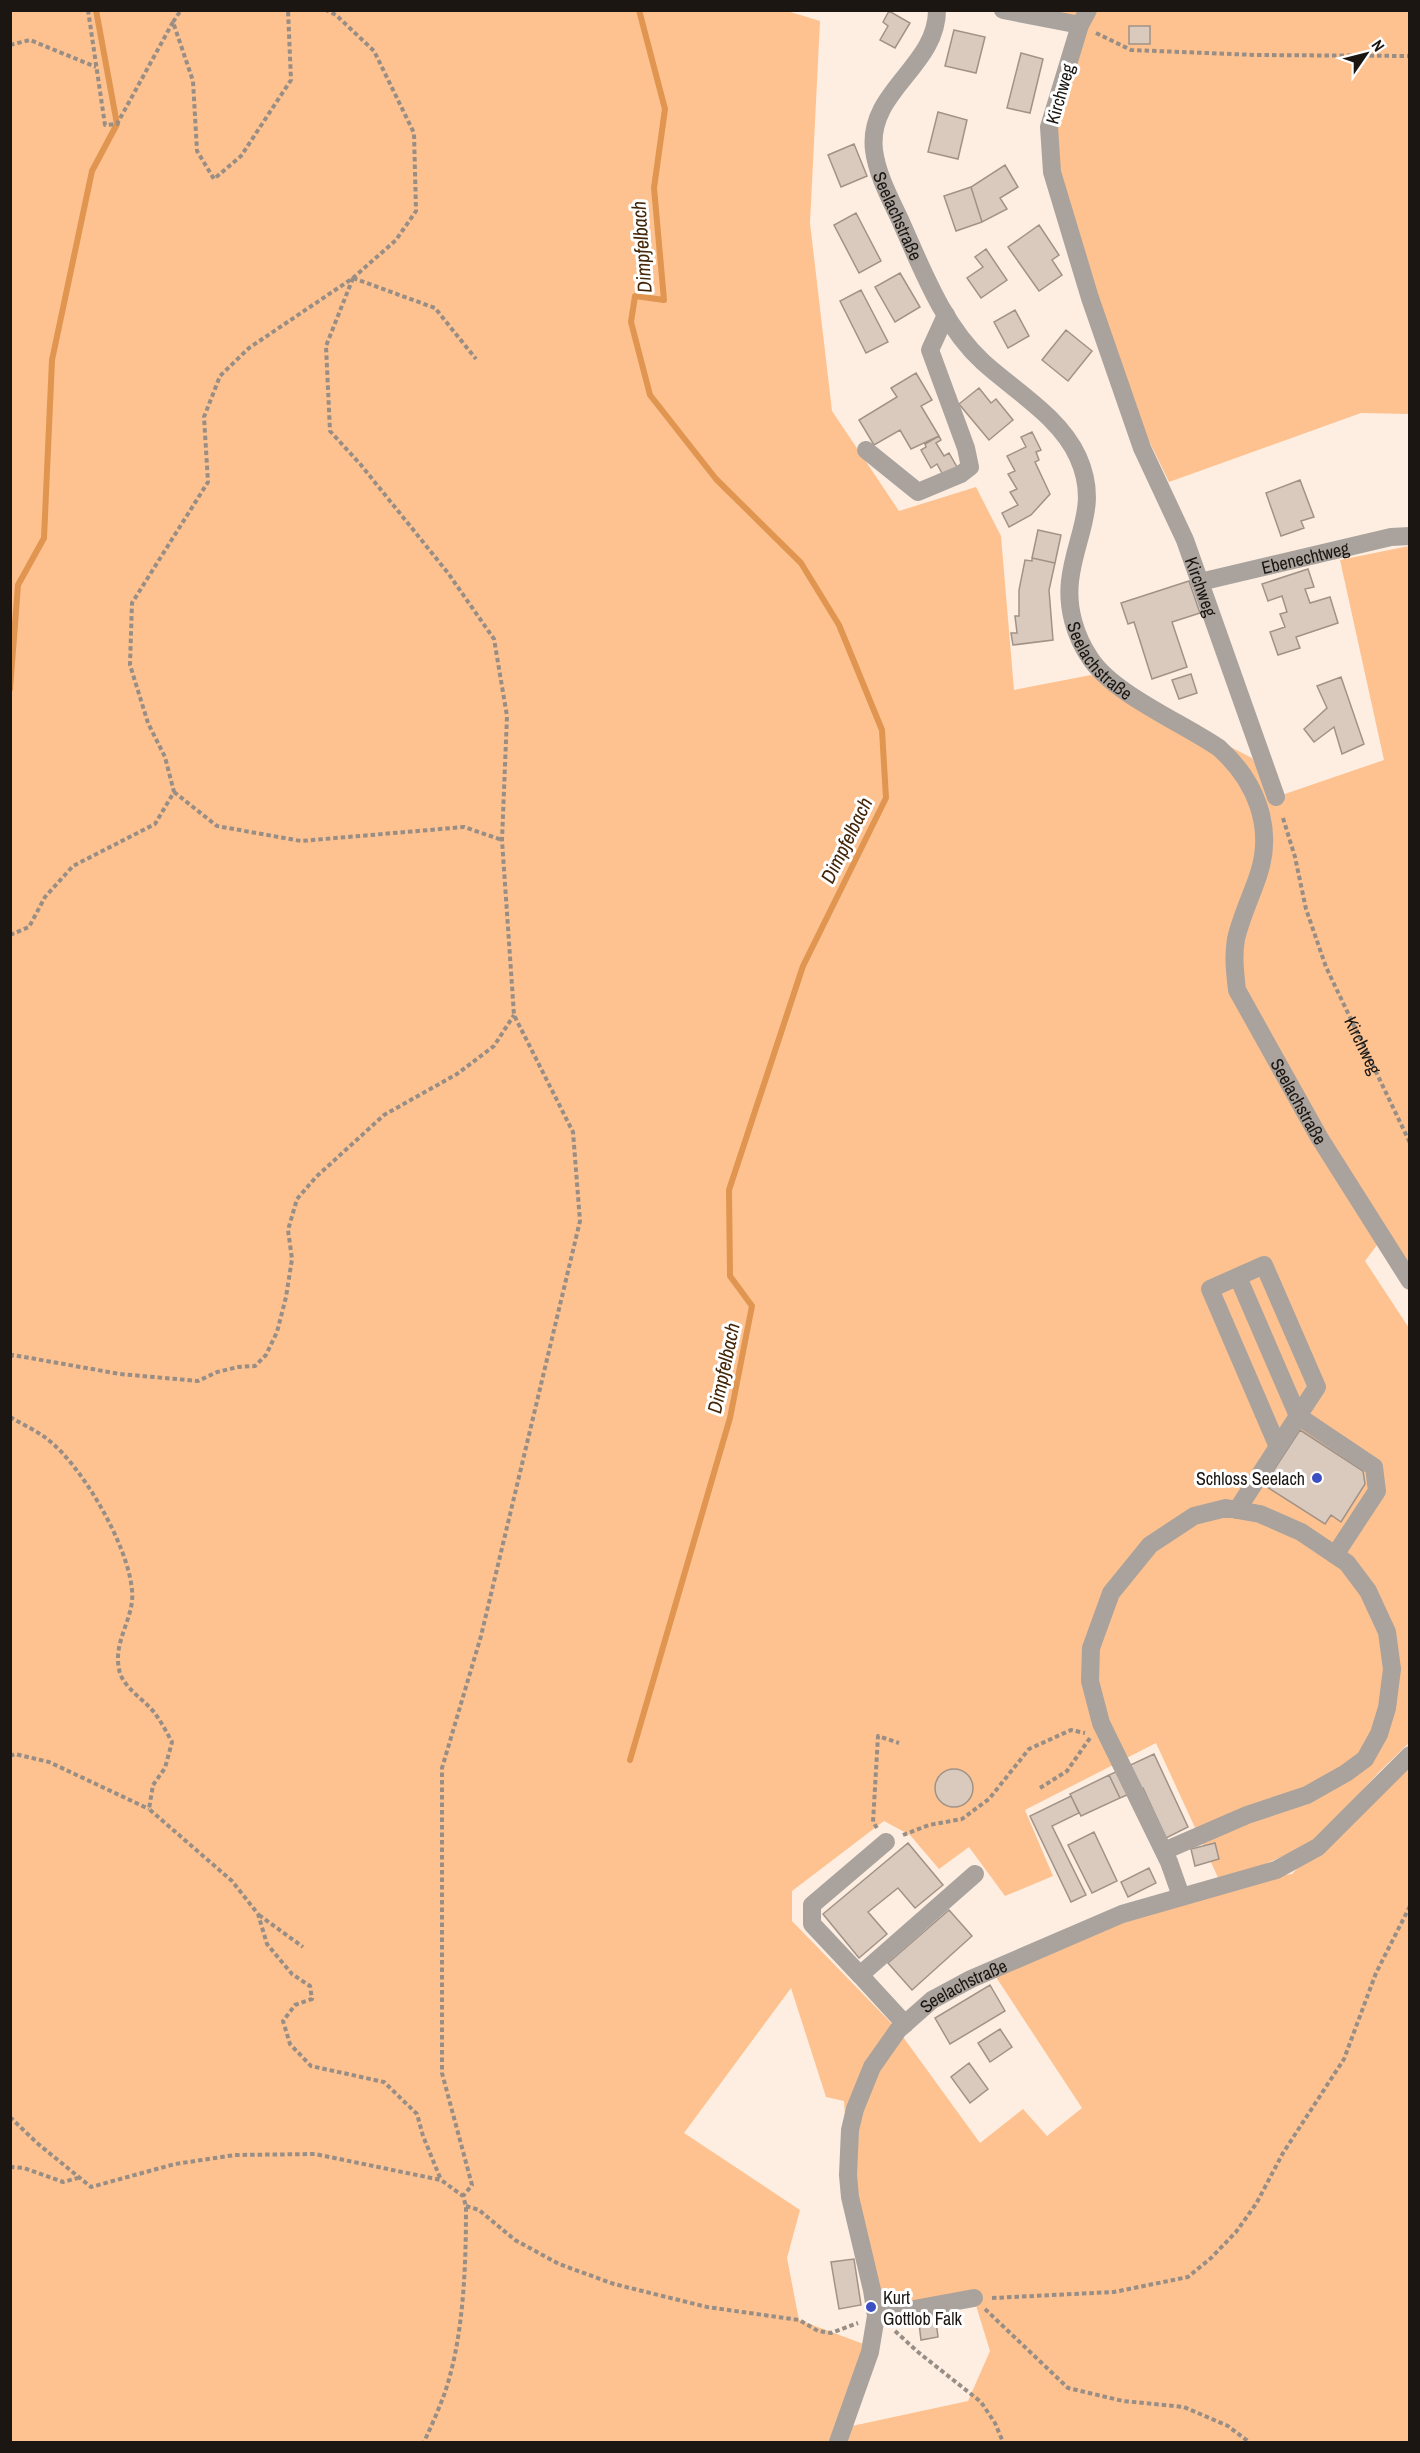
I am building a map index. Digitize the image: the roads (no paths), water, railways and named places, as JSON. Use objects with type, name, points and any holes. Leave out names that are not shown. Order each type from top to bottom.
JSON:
[{"type":"street","name":"Seelachstraße","points":[[937,10],[935,29],[930,43],[881,108],[877,118],[873,141],[877,165],[888,195],[927,280],[946,315],[982,360],[1061,431],[1078,457],[1087,489],[1087,506],[1070,581],[1070,598],[1076,630],[1091,661],[1116,686],[1207,740],[1231,758],[1249,781],[1262,816],[1264,839],[1260,871],[1237,938],[1233,965],[1237,990],[1319,1137],[1410,1281]]},
{"type":"street","points":[[1003,10],[1084,18]]},
{"type":"street","name":"Kirchweg","points":[[1084,18],[1049,128],[1052,172],[1090,298],[1142,448],[1185,540],[1276,797]]},
{"type":"street","points":[[866,450],[918,492],[961,474],[970,467],[966,448],[930,350],[946,315]]},
{"type":"street","name":"Ebenechtweg","points":[[1200,582],[1391,537],[1410,536]]},
{"type":"street","points":[[1231,758],[1256,744]]},
{"type":"street","points":[[1237,1510],[1278,1448],[1317,1386],[1264,1265],[1210,1289],[1278,1448]]},
{"type":"street","points":[[1238,1277],[1298,1416],[1374,1467],[1377,1491],[1335,1555]]},
{"type":"street","points":[[1234,1345],[1289,1321]]},
{"type":"street","points":[[1257,1398],[1312,1374]]},
{"type":"street","points":[[1164,1851],[1247,1815],[1307,1795],[1346,1773],[1365,1758],[1379,1734],[1387,1708],[1392,1669],[1387,1632],[1368,1591],[1347,1563],[1301,1532],[1260,1514],[1226,1508],[1194,1516],[1150,1545],[1111,1593],[1091,1648],[1090,1681],[1101,1723],[1164,1851],[1181,1896]]},
{"type":"street","name":"Seelachstraße","points":[[838,2442],[870,2352],[876,2316],[850,2197],[849,2142],[855,2109],[872,2067],[884,2048],[905,2024],[932,2000],[971,1979],[1122,1914],[1276,1870],[1318,1847],[1410,1755]]},
{"type":"street","points":[[886,1842],[812,1905],[812,1924],[905,2024]]},
{"type":"street","points":[[860,1975],[975,1874]]},
{"type":"street","points":[[876,2316],[974,2298]]},
{"type":"waterway","points":[[10,689],[18,585],[44,538],[52,360],[92,171],[117,124],[96,10]]},
{"type":"waterway","name":"Dimpfelbach","points":[[630,1760],[730,1418],[752,1306],[730,1276],[729,1190],[803,966],[886,798],[882,730],[839,625],[801,563],[716,479],[650,395],[631,322],[635,296],[664,300],[654,188],[665,109],[639,10]]},
{"type":"place","name":"Schloss Seelach","points":[[1317,1478]]},
{"type":"place","name":"Kurt Gottlob Falk","points":[[871,2307]]}]
